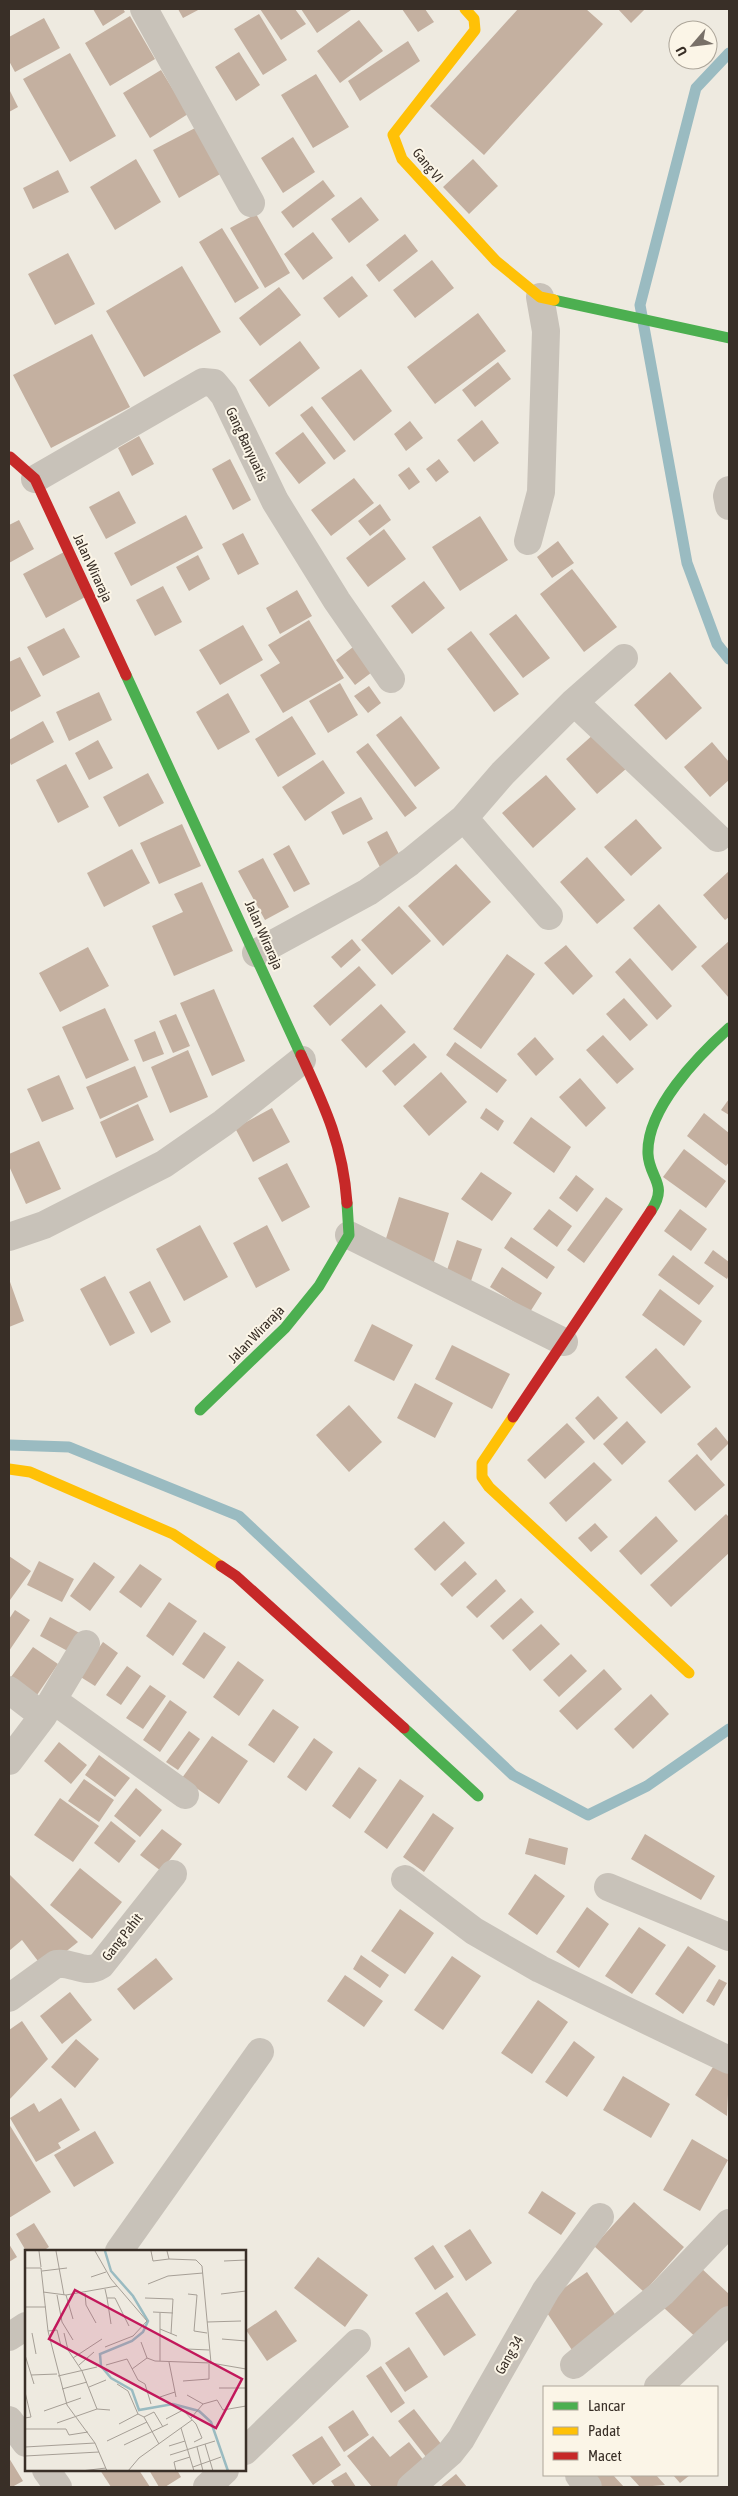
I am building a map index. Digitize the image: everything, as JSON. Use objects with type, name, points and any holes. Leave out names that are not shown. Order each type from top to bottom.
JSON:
[{"type":"street","points":[[144,9],[251,203]]},
{"type":"street","name":"Gang VI","points":[[465,9],[474,19],[475,30],[445,70],[405,116],[393,134],[402,159],[430,191],[496,261],[540,297]]},
{"type":"street","points":[[528,541],[541,492],[546,331],[540,297],[729,338]]},
{"type":"street","name":"Gang Banyuatis","points":[[35,479],[203,382],[214,383],[224,395],[275,501],[337,601],[391,679]]},
{"type":"street","points":[[9,458],[11,443]]},
{"type":"street","name":"Jalan Wiraraja","points":[[9,458],[35,479],[256,953],[302,1060],[332,1123],[345,1174],[349,1235],[319,1286],[285,1328],[200,1410]]},
{"type":"street","points":[[729,490],[727,496],[729,506]]},
{"type":"street","points":[[256,953],[368,892],[464,818],[503,773],[574,702],[624,658]]},
{"type":"street","points":[[574,702],[718,838]]},
{"type":"street","points":[[464,818],[549,916]]},
{"type":"street","points":[[689,1674],[524,1520],[482,1477],[482,1463],[656,1202],[658,1184],[648,1154],[650,1136],[666,1101],[698,1059],[729,1028]]},
{"type":"street","points":[[9,1237],[44,1225],[164,1164],[222,1123],[302,1060]]},
{"type":"street","points":[[349,1235],[564,1342]]},
{"type":"street","points":[[9,1469],[30,1472],[173,1534],[236,1576],[478,1796]]},
{"type":"street","points":[[9,1761],[48,1708],[86,1644]]},
{"type":"street","points":[[9,1690],[48,1708],[185,1795]]},
{"type":"street","name":"Gang Pahit","points":[[9,1998],[56,1964],[64,1962],[84,1970],[94,1969],[101,1965],[173,1874]]},
{"type":"street","points":[[405,1879],[474,1931],[540,1969],[729,2060]]},
{"type":"street","points":[[608,1887],[729,1937]]},
{"type":"street","points":[[120,2250],[260,2052]]},
{"type":"street","name":"Gang 34","points":[[411,2487],[450,2453],[461,2439],[546,2290],[600,2217]]},
{"type":"street","points":[[574,2365],[662,2293],[729,2223]]},
{"type":"street","points":[[659,2386],[729,2320]]},
{"type":"street","points":[[9,2337],[25,2327]]},
{"type":"street","points":[[246,2450],[357,2343]]},
{"type":"street","points":[[9,2420],[25,2442]]},
{"type":"street","points":[[47,2471],[58,2487]]},
{"type":"street","points":[[207,2487],[224,2471]]},
{"type":"street","points":[[580,2476],[588,2487]]},
{"type":"building","points":[[93,9],[123,9],[125,12],[103,26]]},
{"type":"building","points":[[178,9],[200,9],[183,18]]},
{"type":"building","points":[[260,9],[295,9],[306,24],[281,40]]},
{"type":"building","points":[[301,9],[351,9],[351,10],[317,33]]},
{"type":"building","points":[[402,9],[425,9],[434,22],[418,32]]},
{"type":"building","points":[[518,9],[586,9],[603,24],[484,155],[430,106]]},
{"type":"building","points":[[618,9],[645,9],[631,23]]},
{"type":"building","points":[[259,14],[287,60],[263,75],[234,29]]},
{"type":"building","points":[[130,16],[155,59],[110,86],[85,43]]},
{"type":"building","points":[[44,18],[60,48],[15,72],[9,61],[9,37]]},
{"type":"building","points":[[359,20],[383,51],[340,83],[317,51]]},
{"type":"building","points":[[408,41],[420,61],[360,101],[348,81]]},
{"type":"building","points":[[239,52],[260,85],[236,101],[215,67]]},
{"type":"building","points":[[70,53],[116,136],[70,162],[23,79]]},
{"type":"building","points":[[161,70],[188,114],[150,138],[123,93]]},
{"type":"building","points":[[316,74],[349,127],[313,148],[281,95]]},
{"type":"building","points":[[9,89],[18,107],[9,112]]},
{"type":"building","points":[[197,127],[222,173],[179,198],[153,150]]},
{"type":"building","points":[[293,137],[315,172],[283,193],[261,158]]},
{"type":"building","points":[[136,159],[161,202],[115,230],[90,187]]},
{"type":"building","points":[[473,159],[498,186],[469,214],[443,187]]},
{"type":"building","points":[[58,170],[69,192],[33,209],[23,188]]},
{"type":"building","points":[[323,180],[335,196],[293,228],[281,212]]},
{"type":"building","points":[[361,197],[379,220],[349,243],[331,219]]},
{"type":"building","points":[[256,214],[290,273],[265,288],[230,228]]},
{"type":"building","points":[[222,228],[259,288],[235,303],[199,242]]},
{"type":"building","points":[[313,232],[333,258],[303,280],[284,254]]},
{"type":"building","points":[[405,234],[418,251],[379,282],[366,265]]},
{"type":"building","points":[[68,253],[95,304],[55,325],[28,274]]},
{"type":"building","points":[[432,260],[454,288],[415,318],[393,290]]},
{"type":"building","points":[[182,266],[221,332],[144,377],[106,311]]},
{"type":"building","points":[[352,276],[368,296],[339,318],[323,298]]},
{"type":"building","points":[[279,287],[301,315],[260,346],[239,318]]},
{"type":"building","points":[[478,313],[506,351],[435,404],[407,367]]},
{"type":"building","points":[[92,334],[130,407],[51,448],[13,375]]},
{"type":"building","points":[[300,341],[320,368],[269,407],[249,380]]},
{"type":"building","points":[[498,362],[511,379],[475,407],[462,390]]},
{"type":"building","points":[[361,369],[392,411],[354,441],[321,398]]},
{"type":"building","points":[[312,406],[346,451],[334,460],[300,415]]},
{"type":"building","points":[[482,420],[499,443],[474,462],[457,440]]},
{"type":"building","points":[[410,421],[423,438],[406,451],[394,434]]},
{"type":"building","points":[[303,432],[326,463],[299,484],[275,453]]},
{"type":"building","points":[[139,436],[154,464],[132,476],[118,448]]},
{"type":"building","points":[[230,459],[251,500],[233,510],[212,469]]},
{"type":"building","points":[[439,459],[449,472],[436,482],[426,469]]},
{"type":"building","points":[[409,467],[420,482],[409,490],[398,475]]},
{"type":"building","points":[[354,478],[374,503],[331,536],[311,510]]},
{"type":"building","points":[[119,491],[136,523],[106,539],[89,507]]},
{"type":"building","points":[[380,504],[391,520],[370,536],[358,521]]},
{"type":"building","points":[[186,515],[203,548],[131,586],[114,553]]},
{"type":"building","points":[[480,516],[508,560],[460,591],[432,547]]},
{"type":"building","points":[[19,520],[34,549],[9,563],[9,525]]},
{"type":"building","points":[[384,529],[406,559],[368,587],[346,558]]},
{"type":"building","points":[[243,533],[259,564],[238,575],[222,544]]},
{"type":"building","points":[[558,541],[574,563],[552,578],[537,557]]},
{"type":"building","points":[[64,552],[87,596],[46,618],[23,574]]},
{"type":"building","points":[[198,555],[210,579],[189,591],[176,567]]},
{"type":"building","points":[[572,569],[617,627],[584,652],[540,594]]},
{"type":"building","points":[[424,581],[445,608],[412,634],[391,606]]},
{"type":"building","points":[[163,586],[182,622],[155,636],[136,600]]},
{"type":"building","points":[[297,590],[312,616],[280,634],[266,608]]},
{"type":"building","points":[[516,614],[550,658],[523,678],[489,634]]},
{"type":"building","points":[[309,620],[344,678],[283,713],[260,675],[280,663],[268,645]]},
{"type":"building","points":[[243,625],[263,660],[220,685],[199,650]]},
{"type":"building","points":[[64,628],[80,657],[43,676],[27,647]]},
{"type":"building","points":[[471,631],[519,694],[494,712],[447,649]]},
{"type":"building","points":[[361,641],[380,666],[355,685],[336,660]]},
{"type":"building","points":[[20,657],[41,696],[11,712],[9,707],[9,662]]},
{"type":"building","points":[[670,672],[702,708],[666,740],[634,705]]},
{"type":"building","points":[[340,683],[358,715],[328,733],[309,701]]},
{"type":"building","points":[[369,686],[381,703],[368,713],[354,696]]},
{"type":"building","points":[[99,692],[112,720],[69,741],[56,712]]},
{"type":"building","points":[[228,693],[250,732],[218,750],[196,712]]},
{"type":"building","points":[[292,716],[316,754],[278,777],[255,739]]},
{"type":"building","points":[[401,716],[440,768],[415,787],[376,735]]},
{"type":"building","points":[[43,721],[54,742],[11,765],[9,760],[9,740]]},
{"type":"building","points":[[595,733],[627,768],[597,794],[566,759]]},
{"type":"building","points":[[98,740],[113,768],[89,780],[75,753]]},
{"type":"building","points":[[712,742],[729,762],[729,780],[710,797],[684,767]]},
{"type":"building","points":[[368,743],[417,808],[405,817],[356,752]]},
{"type":"building","points":[[323,760],[345,793],[305,821],[282,787]]},
{"type":"building","points":[[66,764],[89,807],[58,823],[36,780]]},
{"type":"building","points":[[148,773],[164,803],[119,827],[103,797]]},
{"type":"building","points":[[546,775],[576,809],[533,848],[502,813]]},
{"type":"building","points":[[361,797],[373,819],[343,835],[331,812]]},
{"type":"building","points":[[636,819],[662,848],[631,876],[604,847]]},
{"type":"building","points":[[182,824],[201,866],[159,884],[140,843]]},
{"type":"building","points":[[387,831],[401,858],[381,869],[367,842]]},
{"type":"building","points":[[289,845],[310,884],[294,892],[273,854]]},
{"type":"building","points":[[132,849],[150,883],[104,907],[87,873]]},
{"type":"building","points":[[587,857],[625,900],[597,924],[560,882]]},
{"type":"building","points":[[263,858],[289,907],[265,920],[238,871]]},
{"type":"building","points":[[456,864],[491,902],[443,946],[408,906]]},
{"type":"building","points":[[729,871],[729,917],[725,920],[703,895]]},
{"type":"building","points":[[202,882],[233,951],[174,976],[152,926],[183,912],[174,894]]},
{"type":"building","points":[[659,904],[697,947],[672,971],[633,928]]},
{"type":"building","points":[[399,906],[431,941],[392,975],[361,940]]},
{"type":"building","points":[[352,939],[361,950],[341,968],[331,957]]},
{"type":"building","points":[[729,941],[729,998],[701,966]]},
{"type":"building","points":[[566,945],[593,976],[573,995],[544,963]]},
{"type":"building","points":[[88,947],[109,986],[60,1012],[39,973]]},
{"type":"building","points":[[507,954],[535,974],[481,1049],[453,1029]]},
{"type":"building","points":[[630,958],[672,1006],[657,1020],[615,972]]},
{"type":"building","points":[[359,966],[376,985],[330,1026],[313,1006]]},
{"type":"building","points":[[214,989],[245,1061],[212,1076],[180,1003]]},
{"type":"building","points":[[624,998],[648,1025],[630,1041],[606,1014]]},
{"type":"building","points":[[381,1004],[406,1032],[366,1068],[341,1040]]},
{"type":"building","points":[[105,1008],[129,1060],[86,1079],[62,1027]]},
{"type":"building","points":[[176,1014],[190,1046],[173,1053],[159,1021]]},
{"type":"building","points":[[155,1031],[164,1054],[143,1062],[134,1040]]},
{"type":"building","points":[[603,1035],[634,1069],[617,1084],[586,1050]]},
{"type":"building","points":[[535,1037],[554,1059],[536,1076],[517,1054]]},
{"type":"building","points":[[455,1042],[507,1080],[497,1093],[446,1055]]},
{"type":"building","points":[[414,1043],[427,1057],[395,1086],[382,1071]]},
{"type":"building","points":[[188,1050],[208,1097],[170,1113],[151,1067]]},
{"type":"building","points":[[135,1066],[148,1097],[100,1119],[86,1087]]},
{"type":"building","points":[[441,1072],[467,1102],[429,1136],[403,1106]]},
{"type":"building","points":[[59,1075],[74,1109],[42,1122],[27,1089]]},
{"type":"building","points":[[580,1078],[606,1108],[586,1127],[559,1097]]},
{"type":"building","points":[[729,1099],[729,1115],[721,1110]]},
{"type":"building","points":[[138,1104],[154,1140],[116,1158],[100,1122]]},
{"type":"building","points":[[272,1108],[290,1142],[253,1162],[235,1128]]},
{"type":"building","points":[[486,1108],[504,1121],[498,1131],[480,1118]]},
{"type":"building","points":[[704,1113],[729,1133],[729,1162],[726,1166],[687,1136]]},
{"type":"building","points":[[531,1117],[571,1147],[554,1173],[513,1143]]},
{"type":"building","points":[[39,1141],[61,1189],[26,1204],[9,1166],[9,1154]]},
{"type":"building","points":[[684,1149],[726,1181],[706,1208],[663,1177]]},
{"type":"building","points":[[287,1163],[310,1207],[282,1222],[258,1178]]},
{"type":"building","points":[[481,1172],[512,1193],[492,1221],[461,1199]]},
{"type":"building","points":[[576,1175],[594,1189],[577,1212],[559,1198]]},
{"type":"building","points":[[399,1197],[449,1213],[433,1265],[383,1248]]},
{"type":"building","points":[[606,1197],[623,1209],[584,1263],[567,1250]]},
{"type":"building","points":[[549,1209],[572,1226],[557,1247],[533,1229]]},
{"type":"building","points":[[680,1209],[707,1229],[691,1251],[664,1231]]},
{"type":"building","points":[[200,1225],[228,1277],[184,1301],[156,1249]]},
{"type":"building","points":[[267,1225],[290,1270],[256,1288],[233,1243]]},
{"type":"building","points":[[511,1237],[555,1267],[547,1279],[504,1248]]},
{"type":"building","points":[[457,1240],[482,1249],[471,1281],[446,1273]]},
{"type":"building","points":[[713,1250],[729,1262],[729,1275],[727,1279],[704,1263]]},
{"type":"building","points":[[673,1255],[714,1286],[699,1305],[658,1275]]},
{"type":"building","points":[[502,1267],[542,1293],[530,1312],[490,1287]]},
{"type":"building","points":[[105,1276],[135,1333],[110,1346],[80,1289]]},
{"type":"building","points":[[9,1279],[24,1321],[9,1327]]},
{"type":"building","points":[[150,1281],[171,1322],[151,1333],[129,1292]]},
{"type":"building","points":[[660,1289],[702,1321],[684,1346],[642,1315]]},
{"type":"building","points":[[372,1324],[413,1345],[394,1381],[354,1361]]},
{"type":"building","points":[[452,1345],[510,1374],[492,1409],[435,1379]]},
{"type":"building","points":[[656,1348],[691,1387],[661,1414],[625,1377]]},
{"type":"building","points":[[415,1383],[453,1403],[435,1438],[397,1418]]},
{"type":"building","points":[[598,1396],[618,1418],[594,1440],[575,1418]]},
{"type":"building","points":[[349,1405],[382,1442],[349,1472],[316,1435]]},
{"type":"building","points":[[627,1421],[646,1442],[622,1465],[603,1444]]},
{"type":"building","points":[[567,1423],[585,1442],[545,1479],[527,1460]]},
{"type":"building","points":[[716,1427],[729,1443],[711,1461],[697,1444]]},
{"type":"building","points":[[697,1454],[725,1485],[695,1511],[668,1481]]},
{"type":"building","points":[[594,1462],[612,1480],[566,1522],[549,1503]]},
{"type":"building","points":[[726,1514],[729,1517],[729,1553],[671,1607],[650,1585]]},
{"type":"building","points":[[656,1516],[678,1541],[641,1575],[619,1551]]},
{"type":"building","points":[[444,1521],[465,1543],[435,1571],[414,1549]]},
{"type":"building","points":[[595,1523],[608,1537],[591,1552],[578,1538]]},
{"type":"building","points":[[9,1556],[31,1571],[10,1600],[9,1599]]},
{"type":"building","points":[[39,1561],[74,1579],[62,1602],[27,1585]]},
{"type":"building","points":[[465,1561],[477,1574],[452,1597],[440,1584]]},
{"type":"building","points":[[94,1562],[115,1577],[90,1611],[70,1596]]},
{"type":"building","points":[[140,1564],[162,1579],[141,1608],[119,1592]]},
{"type":"building","points":[[496,1579],[506,1591],[477,1618],[466,1607]]},
{"type":"building","points":[[521,1598],[534,1612],[503,1640],[490,1626]]},
{"type":"building","points":[[169,1602],[197,1621],[173,1656],[146,1636]]},
{"type":"building","points":[[15,1610],[30,1620],[9,1651],[9,1619]]},
{"type":"building","points":[[50,1617],[85,1636],[75,1655],[40,1636]]},
{"type":"building","points":[[541,1624],[560,1644],[530,1671],[512,1650]]},
{"type":"building","points":[[204,1632],[226,1647],[204,1679],[182,1664]]},
{"type":"building","points":[[103,1642],[118,1653],[95,1686],[79,1676]]},
{"type":"building","points":[[33,1647],[58,1664],[37,1695],[11,1677]]},
{"type":"building","points":[[571,1654],[587,1671],[559,1697],[543,1680]]},
{"type":"building","points":[[238,1661],[264,1680],[239,1716],[213,1697]]},
{"type":"building","points":[[127,1666],[141,1676],[121,1705],[106,1695]]},
{"type":"building","points":[[604,1669],[622,1689],[577,1730],[559,1711]]},
{"type":"building","points":[[150,1685],[166,1696],[143,1729],[126,1718]]},
{"type":"building","points":[[651,1694],[669,1714],[633,1749],[614,1729]]},
{"type":"building","points":[[170,1700],[187,1712],[160,1752],[143,1740]]},
{"type":"building","points":[[273,1709],[299,1727],[274,1763],[248,1745]]},
{"type":"building","points":[[189,1731],[200,1739],[178,1770],[166,1762]]},
{"type":"building","points":[[212,1736],[248,1761],[219,1804],[182,1778]]},
{"type":"building","points":[[314,1738],[333,1752],[306,1791],[287,1777]]},
{"type":"building","points":[[59,1742],[87,1765],[71,1784],[44,1761]]},
{"type":"building","points":[[99,1755],[130,1778],[115,1797],[85,1775]]},
{"type":"building","points":[[359,1767],[377,1780],[350,1819],[332,1806]]},
{"type":"building","points":[[84,1779],[114,1800],[99,1822],[68,1801]]},
{"type":"building","points":[[400,1779],[424,1796],[387,1849],[364,1832]]},
{"type":"building","points":[[136,1788],[162,1810],[140,1837],[114,1816]]},
{"type":"building","points":[[60,1798],[99,1826],[73,1862],[34,1835]]},
{"type":"building","points":[[433,1813],[454,1828],[424,1872],[403,1857]]},
{"type":"building","points":[[111,1821],[136,1841],[119,1863],[94,1843]]},
{"type":"building","points":[[162,1829],[182,1844],[161,1871],[140,1855]]},
{"type":"building","points":[[645,1834],[715,1876],[701,1900],[631,1859]]},
{"type":"building","points":[[529,1838],[568,1848],[565,1865],[525,1854]]},
{"type":"building","points":[[80,1868],[122,1902],[92,1939],[50,1905]]},
{"type":"building","points":[[9,1874],[78,1942],[44,1969],[22,1940],[9,1951]]},
{"type":"building","points":[[535,1874],[565,1896],[537,1935],[508,1914]]},
{"type":"building","points":[[587,1907],[609,1924],[579,1968],[556,1952]]},
{"type":"building","points":[[400,1909],[434,1933],[405,1974],[371,1951]]},
{"type":"building","points":[[639,1927],[666,1945],[632,1994],[605,1976]]},
{"type":"building","points":[[688,1946],[716,1966],[683,2014],[655,1994]]},
{"type":"building","points":[[361,1955],[389,1975],[380,1988],[353,1969]]},
{"type":"building","points":[[452,1956],[481,1976],[443,2030],[414,2010]]},
{"type":"building","points":[[156,1958],[173,1979],[134,2010],[117,1989]]},
{"type":"building","points":[[345,1975],[383,2001],[364,2027],[327,2001]]},
{"type":"building","points":[[719,1979],[727,1983],[714,2006],[706,2001]]},
{"type":"building","points":[[70,1992],[92,2020],[62,2044],[40,2016]]},
{"type":"building","points":[[538,2000],[568,2022],[532,2074],[501,2053]]},
{"type":"building","points":[[22,2021],[48,2059],[9,2100],[9,2030]]},
{"type":"building","points":[[76,2039],[99,2059],[75,2088],[51,2067]]},
{"type":"building","points":[[574,2041],[595,2057],[567,2097],[545,2082]]},
{"type":"building","points":[[715,2064],[729,2073],[727,2116],[695,2095]]},
{"type":"building","points":[[623,2076],[670,2104],[651,2138],[603,2110]]},
{"type":"building","points":[[61,2098],[80,2130],[58,2143],[61,2148],[36,2162],[10,2118],[34,2103],[39,2112]]},
{"type":"building","points":[[9,2124],[51,2192],[9,2218]]},
{"type":"building","points":[[95,2131],[114,2163],[74,2187],[54,2155]]},
{"type":"building","points":[[692,2139],[728,2160],[700,2211],[663,2190]]},
{"type":"building","points":[[542,2191],[576,2213],[561,2235],[528,2213]]},
{"type":"building","points":[[634,2202],[684,2247],[644,2292],[594,2246]]},
{"type":"building","points":[[34,2223],[49,2247],[44,2250],[25,2250],[16,2234]]},
{"type":"building","points":[[470,2229],[492,2263],[466,2281],[444,2246]]},
{"type":"building","points":[[9,2244],[17,2257],[9,2262]]},
{"type":"building","points":[[433,2245],[454,2277],[435,2290],[414,2258]]},
{"type":"building","points":[[318,2257],[368,2295],[345,2327],[294,2288]]},
{"type":"building","points":[[700,2267],[729,2294],[729,2310],[701,2342],[664,2308]]},
{"type":"building","points":[[587,2272],[618,2319],[572,2350],[541,2304]]},
{"type":"building","points":[[447,2292],[476,2335],[444,2356],[415,2313]]},
{"type":"building","points":[[276,2310],[297,2341],[267,2361],[246,2330]]},
{"type":"building","points":[[409,2347],[428,2377],[405,2392],[385,2363]]},
{"type":"building","points":[[381,2366],[405,2403],[391,2413],[366,2376]]},
{"type":"building","points":[[414,2409],[445,2449],[430,2462],[398,2421]]},
{"type":"building","points":[[353,2410],[369,2435],[344,2452],[328,2427]]},
{"type":"building","points":[[322,2436],[341,2465],[313,2485],[292,2455]]},
{"type":"building","points":[[373,2436],[390,2457],[409,2442],[429,2467],[403,2487],[372,2487],[347,2456]]},
{"type":"building","points":[[9,2458],[23,2481],[12,2487],[9,2487]]},
{"type":"building","points":[[101,2471],[140,2471],[150,2487],[111,2487]]},
{"type":"building","points":[[150,2471],[178,2471],[181,2477],[165,2487],[159,2487]]},
{"type":"building","points":[[346,2472],[356,2487],[335,2487],[331,2481]]},
{"type":"building","points":[[456,2474],[467,2487],[440,2487]]},
{"type":"building","points":[[591,2476],[614,2476],[624,2487],[596,2487]]},
{"type":"building","points":[[630,2476],[657,2476],[665,2485],[640,2487]]},
{"type":"building","points":[[674,2476],[689,2476],[680,2483]]},
{"type":"waterway","points":[[729,53],[696,88],[640,305],[687,563],[717,644],[729,659]]},
{"type":"waterway","points":[[9,1445],[69,1447],[239,1516],[513,1775],[588,1815],[647,1786],[729,1729]]},
{"type":"traffic: fast","points":[[554,300],[729,338]]},
{"type":"traffic: fast","points":[[126,675],[301,1055]]},
{"type":"traffic: fast","points":[[651,1211],[658,1194],[657,1181],[651,1169],[648,1154],[655,1119],[689,1068],[729,1028]]},
{"type":"traffic: fast","points":[[200,1410],[285,1328],[319,1286],[349,1235],[347,1203]]},
{"type":"traffic: fast","points":[[404,1728],[478,1796]]},
{"type":"traffic: slow","points":[[465,9],[474,19],[475,30],[393,135],[402,159],[496,261],[540,297],[554,300]]},
{"type":"traffic: slow","points":[[513,1417],[482,1463],[482,1477],[489,1487],[689,1673]]},
{"type":"traffic: slow","points":[[9,1469],[30,1472],[173,1534],[221,1566]]},
{"type":"traffic: jam","points":[[10,457],[35,479],[126,675]]},
{"type":"traffic: jam","points":[[301,1055],[332,1127],[342,1163],[347,1203]]},
{"type":"traffic: jam","points":[[513,1417],[651,1211]]},
{"type":"traffic: jam","points":[[221,1566],[236,1576],[404,1728]]}]
